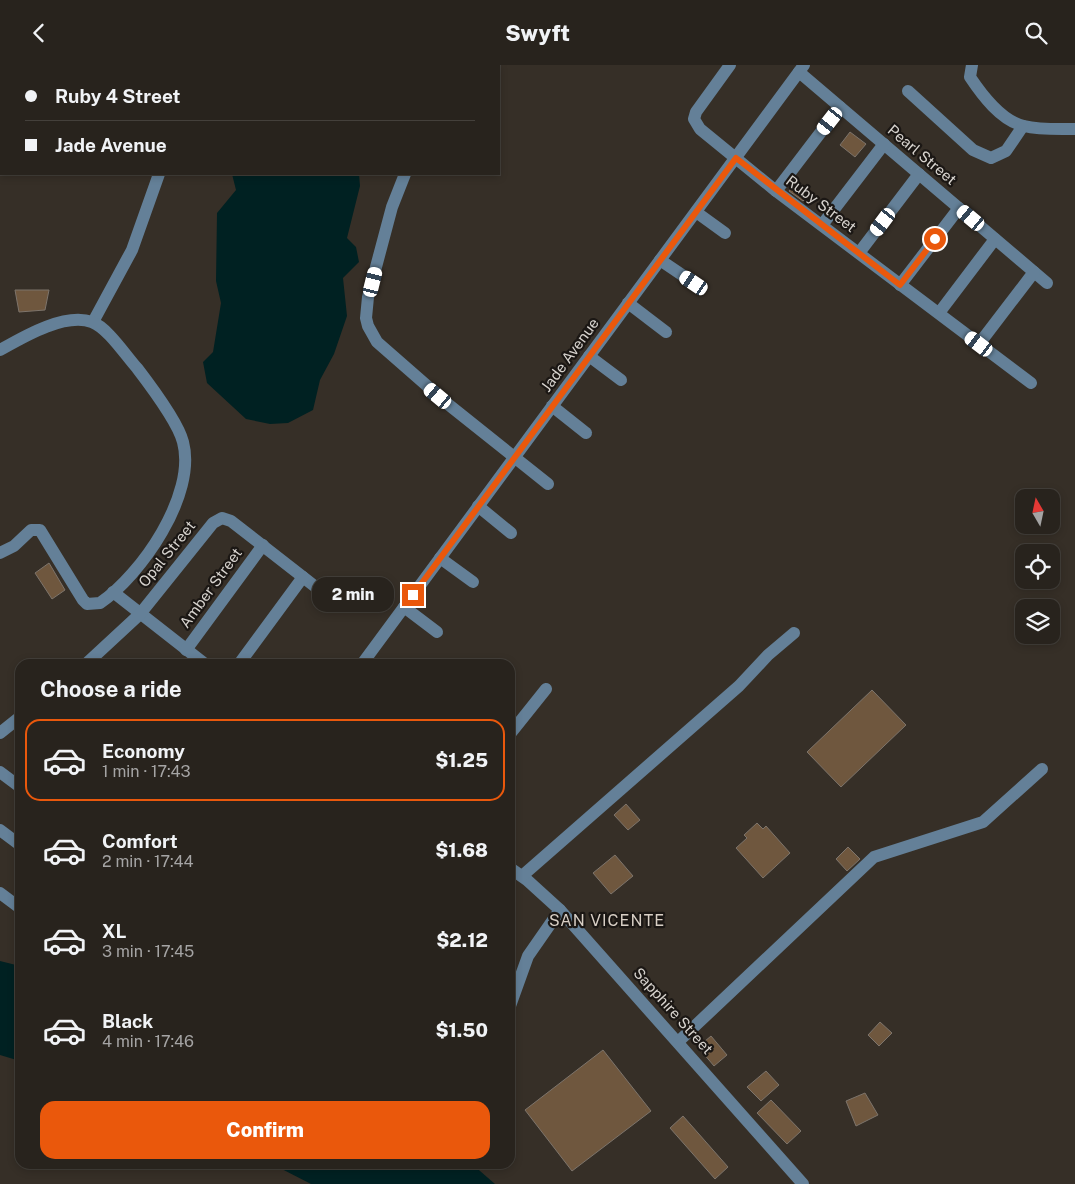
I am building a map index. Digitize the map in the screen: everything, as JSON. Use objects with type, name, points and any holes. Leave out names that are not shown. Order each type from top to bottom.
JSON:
[{"type":"street","name":"Ruby Street","points":[[730,65],[702,101],[694,119],[700,129],[776,191],[1032,383]]},
{"type":"street","points":[[972,65],[970,77],[979,90],[990,103],[1012,121],[1023,126],[1075,129]]},
{"type":"street","name":"Jade Avenue","points":[[370,659],[404,607],[802,69]]},
{"type":"street","name":"Pearl Street","points":[[802,69],[840,107],[1047,283]]},
{"type":"street","points":[[908,91],[973,150],[991,158],[1006,151],[1023,126]]},
{"type":"street","points":[[776,191],[840,107]]},
{"type":"street","points":[[822,225],[884,144]]},
{"type":"street","points":[[859,253],[919,174]]},
{"type":"street","points":[[93,322],[132,250],[158,175]]},
{"type":"street","points":[[405,175],[392,207],[368,297],[366,310],[368,326],[377,341],[415,377],[548,484]]},
{"type":"street","points":[[900,285],[959,208]]},
{"type":"street","points":[[696,212],[725,233]]},
{"type":"street","points":[[939,313],[996,239]]},
{"type":"street","points":[[660,260],[694,283]]},
{"type":"street","points":[[979,344],[1034,272]]},
{"type":"street","points":[[628,303],[666,333]]},
{"type":"street","points":[[0,350],[35,331],[58,323],[93,322],[111,338],[144,377],[179,433],[185,459],[184,480],[167,521],[150,549],[113,592],[100,603],[87,604],[40,530],[31,529],[14,546],[0,553]]},
{"type":"street","points":[[589,356],[621,380]]},
{"type":"street","points":[[552,407],[586,433]]},
{"type":"street","points":[[478,506],[511,533]]},
{"type":"street","name":"Opal Street","points":[[94,659],[140,614],[213,523],[222,518],[231,521],[262,545]]},
{"type":"street","points":[[262,545],[326,595]]},
{"type":"street","name":"Amber Street","points":[[186,649],[262,545]]},
{"type":"street","points":[[440,558],[472,582]]},
{"type":"street","points":[[244,659],[303,577]]},
{"type":"street","points":[[113,592],[199,659]]},
{"type":"street","points":[[404,607],[437,632]]},
{"type":"street","points":[[522,876],[739,686],[768,655],[794,633]]},
{"type":"street","points":[[515,728],[546,689]]},
{"type":"street","points":[[0,733],[15,725]]},
{"type":"street","points":[[679,1041],[874,857],[983,822],[1042,769]]},
{"type":"street","points":[[0,772],[15,783]]},
{"type":"street","points":[[0,830],[15,841]]},
{"type":"street","name":"Sapphire Street","points":[[515,871],[560,910],[679,1041],[803,1184]]},
{"type":"street","points":[[0,893],[15,904]]},
{"type":"street","points":[[515,992],[528,956],[560,910]]},
{"type":"water","points":[[232,175],[359,175],[360,186],[347,238],[356,247],[359,262],[343,278],[347,316],[334,354],[320,380],[313,410],[288,423],[270,424],[246,419],[207,383],[203,362],[213,352],[221,303],[216,281],[217,213],[236,190]]},
{"type":"water","points":[[0,961],[15,965],[15,1060],[0,1055]]},
{"type":"water","points":[[282,1169],[478,1169],[495,1184],[311,1184]]},
{"type":"building","points":[[850,132],[866,144],[855,157],[840,145]]},
{"type":"building","points":[[797,181],[811,192],[803,201],[789,191]]},
{"type":"building","points":[[15,290],[49,290],[45,310],[19,312]]},
{"type":"building","points":[[49,563],[65,590],[52,599],[35,573]]},
{"type":"building","points":[[872,690],[906,725],[841,787],[807,752]]},
{"type":"building","points":[[626,804],[640,820],[628,830],[614,815]]},
{"type":"building","points":[[757,823],[763,829],[766,826],[790,853],[763,878],[736,848],[747,838],[744,835]]},
{"type":"building","points":[[848,847],[860,859],[847,871],[836,859]]},
{"type":"building","points":[[615,855],[633,876],[611,894],[593,873]]},
{"type":"building","points":[[880,1022],[892,1033],[879,1046],[868,1035]]},
{"type":"building","points":[[711,1036],[727,1055],[714,1066],[698,1047]]},
{"type":"building","points":[[603,1050],[651,1111],[572,1171],[525,1110]]},
{"type":"building","points":[[766,1071],[779,1085],[761,1101],[747,1087]]},
{"type":"building","points":[[865,1093],[878,1115],[856,1126],[846,1101]]},
{"type":"building","points":[[771,1100],[801,1131],[787,1144],[757,1113]]},
{"type":"building","points":[[683,1116],[728,1167],[715,1179],[670,1128]]},
{"type":"district","name":"SAN VICENTE","points":[[607,920]]},
{"type":"route","points":[[413,595],[736,158],[776,191],[900,285],[935,239]]}]
